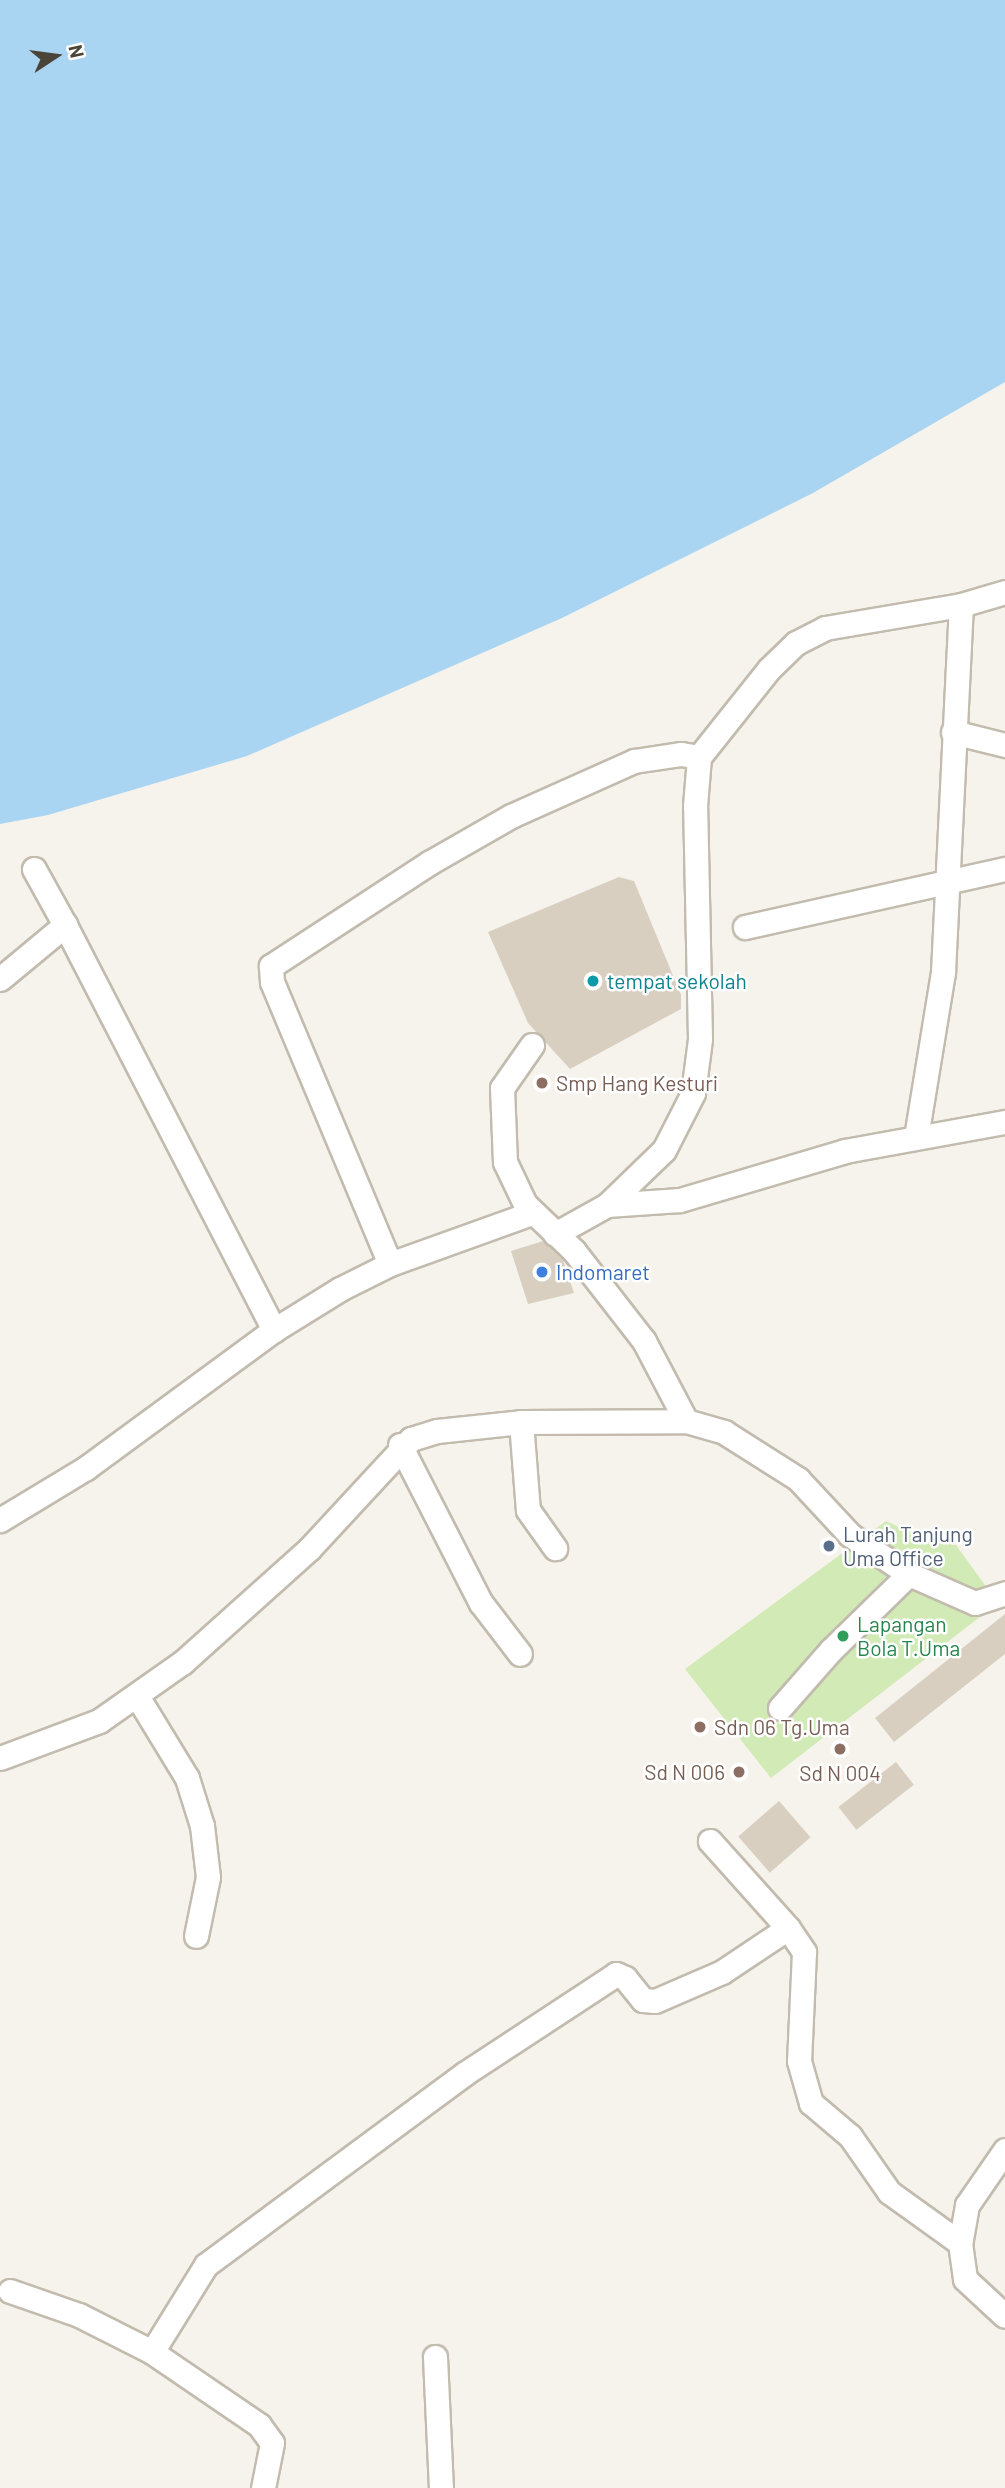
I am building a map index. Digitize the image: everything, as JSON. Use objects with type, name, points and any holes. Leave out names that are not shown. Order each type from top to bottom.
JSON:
[{"type":"street","points":[[555,1234],[607,1205],[664,1150],[693,1093],[700,1040],[695,806],[699,757],[769,669],[796,643],[825,628],[961,605],[1005,592]]},
{"type":"street","points":[[916,1137],[943,972],[961,605]]},
{"type":"street","points":[[953,732],[1005,745]]},
{"type":"street","points":[[390,1264],[272,982],[271,966],[429,863],[511,816],[634,761],[681,754],[699,757]]},
{"type":"street","points":[[34,869],[274,1330]]},
{"type":"street","points":[[745,927],[1005,869]]},
{"type":"street","points":[[0,979],[65,925]]},
{"type":"street","points":[[532,1045],[502,1088],[505,1162],[532,1213],[555,1234],[621,1307],[644,1340],[686,1420]]},
{"type":"street","points":[[607,1205],[680,1200],[845,1151],[1005,1122]]},
{"type":"street","points":[[0,1520],[86,1468],[274,1330],[340,1289],[390,1264],[532,1213]]},
{"type":"street","points":[[0,1758],[99,1721],[183,1662],[309,1549],[400,1445],[437,1431],[522,1422],[686,1420],[724,1432],[799,1479],[850,1535],[909,1574],[966,1601],[981,1602],[1005,1593]]},
{"type":"street","points":[[522,1422],[527,1510],[555,1548]]},
{"type":"street","points":[[400,1445],[481,1603],[520,1654]]},
{"type":"street","points":[[780,1708],[839,1642],[909,1574]]},
{"type":"street","points":[[137,1696],[187,1778],[202,1826],[208,1877],[196,1936]]},
{"type":"street","points":[[710,1841],[788,1928],[804,1952],[799,2061],[811,2103],[850,2136],[889,2192],[960,2243]]},
{"type":"street","points":[[152,2352],[206,2265],[391,2123],[475,2066],[616,1974],[625,1978],[643,2000],[655,2001],[722,1972],[788,1928]]},
{"type":"street","points":[[1005,2150],[967,2205],[960,2243],[965,2279],[1005,2316]]},
{"type":"street","points":[[10,2291],[79,2315],[152,2352],[269,2435],[272,2453],[263,2488]]},
{"type":"street","points":[[435,2357],[441,2488]]},
{"type":"green space","name":"Lapangan Bola T.Uma","points":[[886,1521],[922,1538],[956,1545],[998,1603],[771,1778],[685,1669]]},
{"type":"water","points":[[0,0],[1005,0],[1005,382],[813,493],[562,618],[247,756],[48,815],[0,824]]},
{"type":"building","name":"tempat sekolah","points":[[619,877],[634,881],[681,995],[681,1009],[570,1069],[528,1023],[488,932]]},
{"type":"building","name":"Indomaret","points":[[543,1241],[563,1260],[574,1293],[528,1304],[511,1251]]},
{"type":"building","points":[[1005,1614],[1005,1654],[894,1742],[875,1718]]},
{"type":"building","points":[[896,1762],[914,1785],[856,1830],[838,1807]]},
{"type":"building","points":[[779,1801],[810,1837],[770,1873],[738,1836]]},
{"type":"place","name":"tempat sekolah","points":[[593,981]]},
{"type":"place","name":"Smp Hang Kesturi","points":[[542,1083]]},
{"type":"place","name":"Indomaret","points":[[542,1272]]},
{"type":"place","name":"Lurah Tanjung Uma Office","points":[[829,1546]]},
{"type":"place","name":"Lapangan Bola T.Uma","points":[[843,1636]]},
{"type":"place","name":"Sdn 06 Tg.Uma","points":[[700,1727]]},
{"type":"place","name":"Sd N 004","points":[[840,1749]]},
{"type":"place","name":"Sd N 006","points":[[739,1772]]}]
